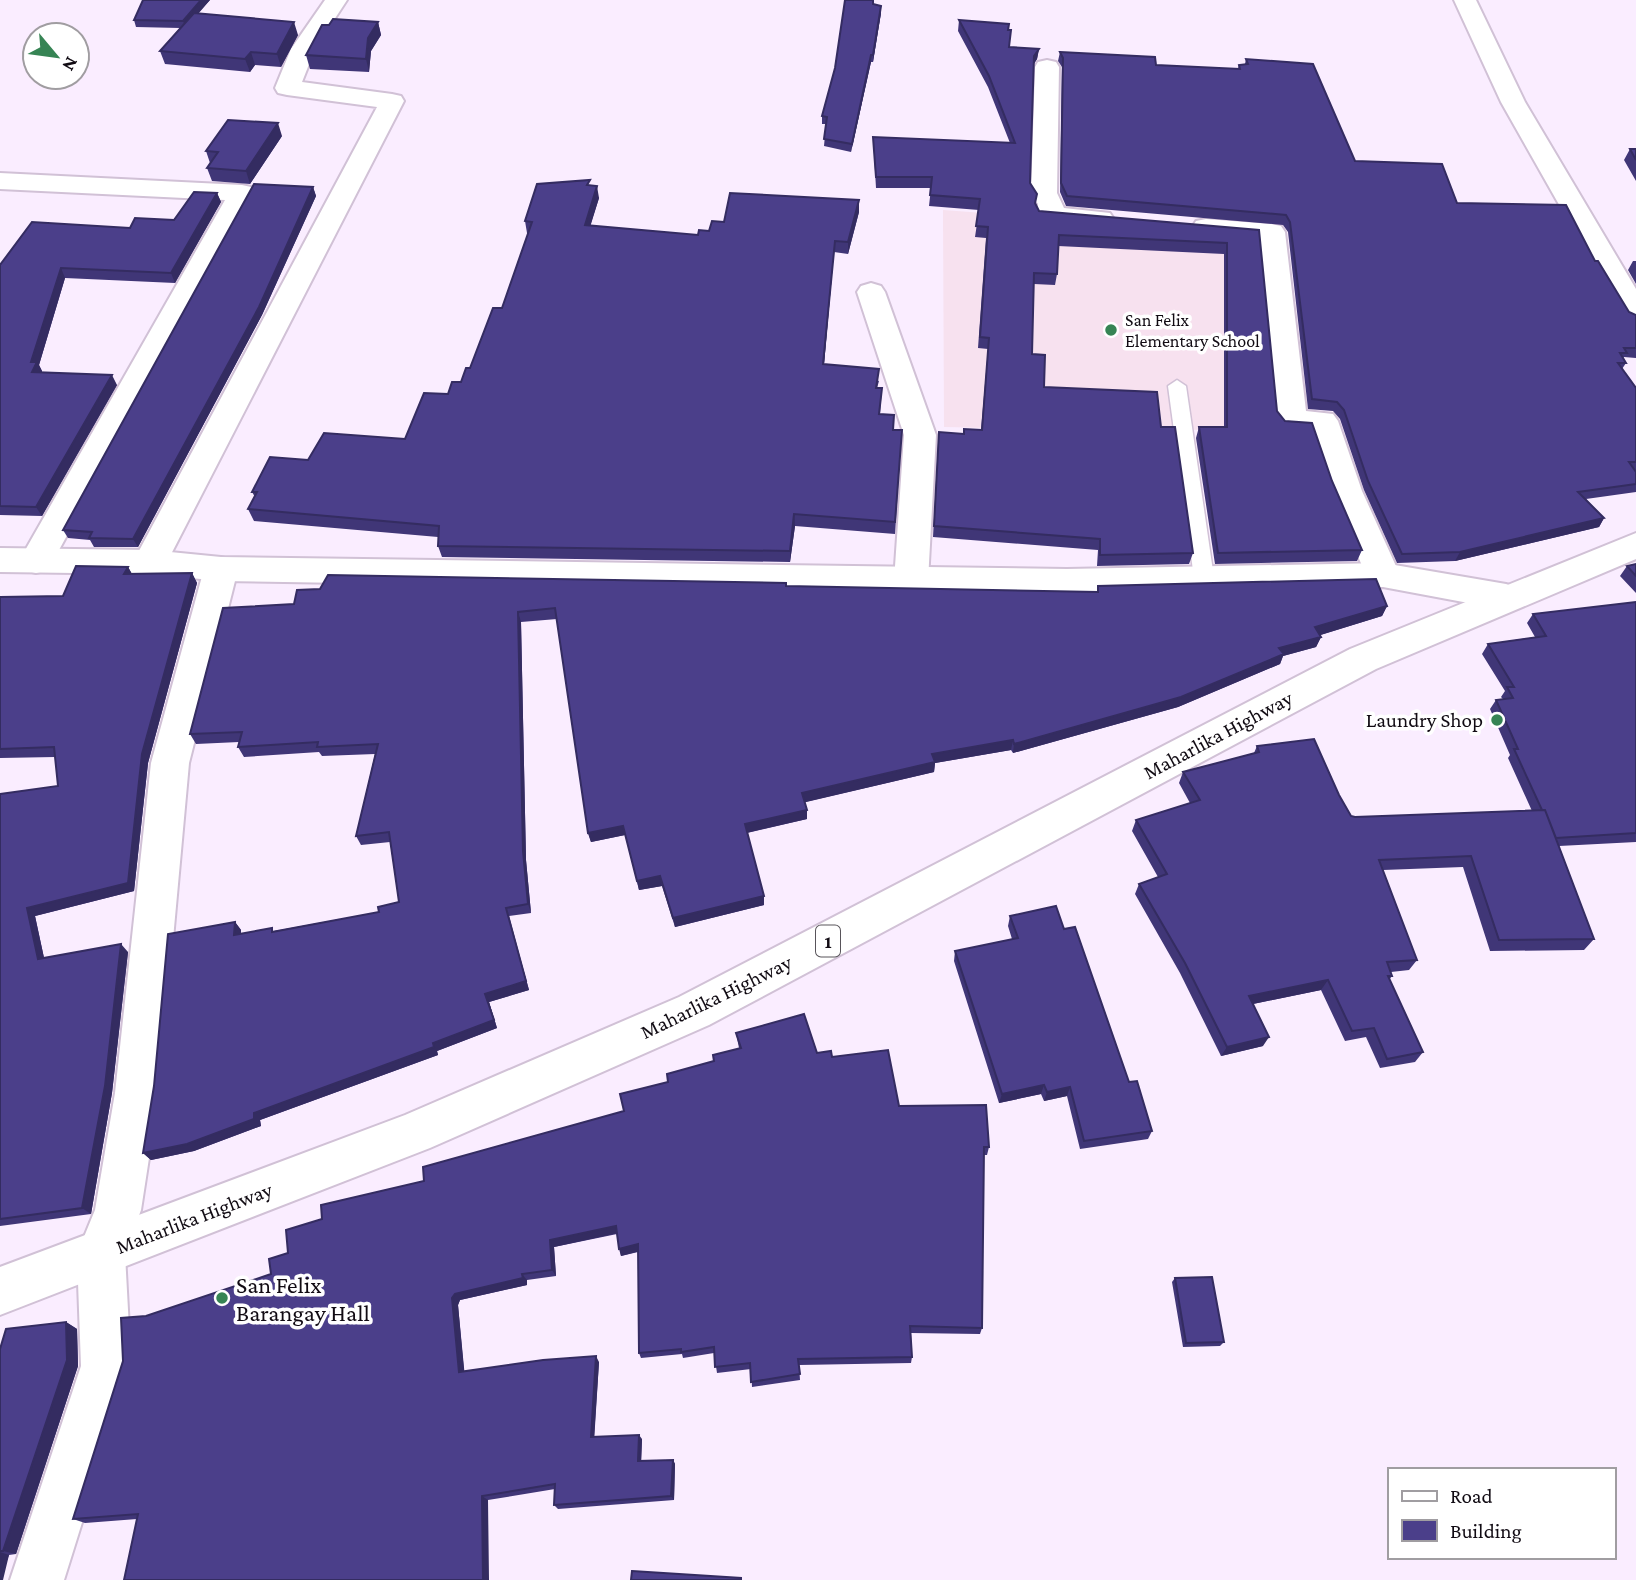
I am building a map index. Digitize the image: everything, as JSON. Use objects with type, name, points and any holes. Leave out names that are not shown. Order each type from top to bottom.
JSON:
[{"type":"main road","points":[[150,562],[392,101],[287,88],[303,49],[337,0]]},
{"type":"main road","points":[[1465,0],[1513,102],[1636,314]]},
{"type":"main road","points":[[1047,67],[1044,194],[1051,203],[1050,215],[1119,220]]},
{"type":"main road","points":[[0,181],[242,192],[36,561]]},
{"type":"main road","points":[[1174,225],[1271,232],[1292,422],[1322,421],[1346,491],[1383,575]]},
{"type":"main road","points":[[871,292],[920,435],[911,581]]},
{"type":"main road","name":"Maharlika Highway","points":[[0,1291],[414,1133],[694,1011],[1363,659],[1506,597],[1636,545]]},
{"type":"main road","points":[[0,560],[150,562],[221,569],[911,581],[1067,582],[1383,575],[1506,597]]},
{"type":"main road","points":[[37,1580],[106,1366],[102,1254],[118,1210],[137,1093],[170,763],[221,569]]},
{"type":"lane","points":[[1177,386],[1204,578]]},
{"type":"shaded area","name":"San Felix Elementary School","points":[[943,210],[1269,234],[1290,427],[1158,431],[944,427]]},
{"type":"building","points":[[143,0],[201,0],[183,21],[134,20]]},
{"type":"building","points":[[845,0],[873,0],[873,4],[881,6],[873,55],[852,144],[824,139],[827,117],[822,116],[835,68]]},
{"type":"building","points":[[194,13],[294,22],[277,54],[251,52],[245,59],[160,51]]},
{"type":"building","points":[[333,19],[378,22],[368,38],[366,59],[306,55],[322,25],[329,25]]},
{"type":"building","points":[[959,20],[1009,24],[1009,47],[1039,49],[1034,56],[1030,183],[1037,194],[1035,203],[1039,211],[1259,230],[1277,411],[1285,421],[1312,423],[1332,481],[1362,550],[1218,553],[1199,427],[1227,427],[1227,243],[1059,235],[1057,274],[1034,273],[1032,354],[1045,355],[1044,387],[1157,392],[1161,427],[1175,427],[1193,553],[1100,555],[1100,539],[934,526],[939,432],[964,434],[964,429],[982,430],[989,338],[980,337],[988,227],[976,226],[980,199],[930,195],[932,177],[876,177],[873,137],[1015,143],[989,76]]},
{"type":"building","points":[[1060,52],[1155,57],[1156,65],[1240,69],[1239,65],[1248,64],[1246,59],[1313,64],[1355,161],[1442,164],[1457,203],[1566,205],[1595,261],[1598,261],[1629,312],[1636,315],[1636,348],[1624,348],[1627,353],[1620,353],[1626,363],[1618,363],[1636,388],[1636,462],[1629,462],[1636,472],[1636,484],[1578,492],[1604,518],[1460,552],[1402,554],[1368,481],[1344,410],[1337,402],[1312,399],[1290,222],[1286,215],[1067,196],[1061,183],[1063,58]]},
{"type":"building","points":[[228,120],[278,123],[246,171],[207,168],[218,152],[206,151]]},
{"type":"building","points":[[1630,149],[1636,149],[1636,160]]},
{"type":"building","points":[[590,180],[587,185],[597,186],[585,225],[698,235],[699,230],[709,231],[712,221],[724,222],[730,193],[859,200],[848,242],[835,241],[823,364],[879,369],[876,388],[882,388],[879,414],[894,415],[893,430],[902,430],[895,522],[794,514],[790,551],[438,546],[439,526],[248,509],[257,492],[252,492],[270,457],[308,460],[324,433],[405,439],[424,393],[448,394],[452,382],[461,382],[466,368],[470,368],[493,308],[502,308],[532,222],[525,221],[537,184]]},
{"type":"building","points":[[254,184],[313,187],[259,307],[133,539],[89,538],[92,532],[63,530]]},
{"type":"building","points":[[194,192],[217,193],[171,273],[61,268],[31,362],[37,362],[32,372],[112,375],[36,507],[0,506],[0,265],[32,222],[130,228],[135,218],[174,220]]},
{"type":"building","points":[[1636,564],[1636,576],[1627,566]]},
{"type":"building","points":[[76,566],[128,567],[124,574],[192,573],[142,754],[128,883],[27,908],[38,959],[121,944],[105,1086],[82,1208],[0,1219],[0,794],[58,786],[54,747],[0,749],[0,597],[63,596]]},
{"type":"building","points":[[328,575],[786,583],[786,586],[1098,592],[1098,586],[1376,579],[1387,606],[1315,627],[1321,637],[1279,648],[1284,654],[1181,697],[1014,744],[1013,740],[932,754],[935,762],[802,793],[807,810],[745,824],[764,896],[673,918],[660,876],[637,881],[623,826],[588,833],[555,608],[518,612],[523,851],[528,904],[506,908],[526,981],[485,994],[494,1020],[433,1043],[434,1047],[254,1113],[254,1119],[187,1144],[143,1153],[154,1086],[168,934],[235,922],[234,935],[272,928],[272,932],[379,912],[378,907],[399,902],[389,832],[356,836],[378,744],[317,747],[318,742],[238,747],[242,732],[190,734],[223,608],[294,604],[297,590],[320,589]]},
{"type":"building","points":[[1636,602],[1636,833],[1556,838],[1514,749],[1518,749],[1496,700],[1513,698],[1507,687],[1514,687],[1488,644],[1546,636],[1533,614]]},
{"type":"building","points":[[1314,739],[1351,816],[1545,810],[1594,939],[1499,940],[1471,856],[1379,860],[1417,960],[1387,962],[1392,976],[1388,976],[1423,1052],[1387,1059],[1374,1028],[1352,1031],[1328,980],[1249,996],[1269,1037],[1227,1047],[1185,963],[1139,884],[1167,874],[1136,820],[1200,800],[1183,772],[1259,752],[1257,746]]},
{"type":"building","points":[[1056,906],[1064,929],[1075,927],[1129,1082],[1137,1081],[1152,1131],[1084,1141],[1070,1087],[1047,1092],[1044,1085],[1002,1094],[955,951],[1018,938],[1010,916]]},
{"type":"building","points":[[804,1014],[817,1053],[831,1051],[832,1057],[888,1050],[899,1106],[986,1105],[989,1147],[984,1147],[982,1328],[910,1326],[912,1357],[798,1359],[800,1374],[751,1382],[750,1363],[715,1367],[714,1347],[681,1352],[681,1349],[639,1353],[638,1244],[619,1249],[616,1226],[550,1240],[552,1270],[522,1274],[523,1278],[455,1294],[452,1298],[459,1372],[543,1360],[596,1356],[591,1437],[639,1435],[638,1461],[673,1460],[671,1496],[554,1505],[555,1484],[482,1496],[483,1580],[124,1580],[138,1514],[73,1519],[123,1361],[121,1318],[146,1316],[271,1274],[269,1259],[288,1253],[286,1230],[322,1219],[321,1205],[424,1181],[423,1167],[624,1111],[620,1094],[668,1082],[667,1074],[714,1061],[713,1055],[741,1048],[736,1033]]},
{"type":"building","points":[[1212,1277],[1224,1342],[1186,1343],[1175,1278]]},
{"type":"building","points":[[66,1322],[67,1360],[3,1551],[0,1551],[0,1349],[6,1329]]},
{"type":"building","points":[[632,1571],[741,1578],[741,1580],[631,1580]]},
{"type":"place","name":"San Felix Elementary School","points":[[1111,330]]},
{"type":"place","name":"Laundry Shop","points":[[1497,720]]},
{"type":"place","name":"San Felix Barangay Hall","points":[[222,1298]]}]
